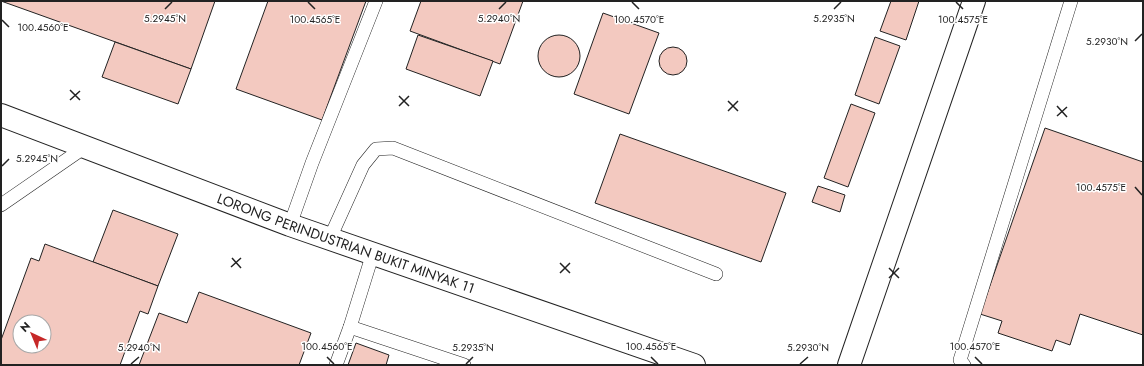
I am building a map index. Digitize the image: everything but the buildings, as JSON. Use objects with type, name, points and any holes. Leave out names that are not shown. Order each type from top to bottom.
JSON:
[{"type":"street","points":[[849,365],[974,1]]},
{"type":"street","name":"LORONG PERINDUSTRIAN BUKIT MINYAK 11","points":[[1,116],[290,225],[373,253],[654,358],[694,365]]},
{"type":"lane","points":[[290,225],[315,156],[376,1]]},
{"type":"lane","points":[[964,365],[960,360],[1071,1]]},
{"type":"lane","points":[[1,205],[85,147]]},
{"type":"lane","points":[[330,238],[363,165],[376,149],[393,148],[716,274]]},
{"type":"lane","points":[[336,365],[350,327],[373,253]]},
{"type":"lane","points":[[350,327],[464,365]]}]
